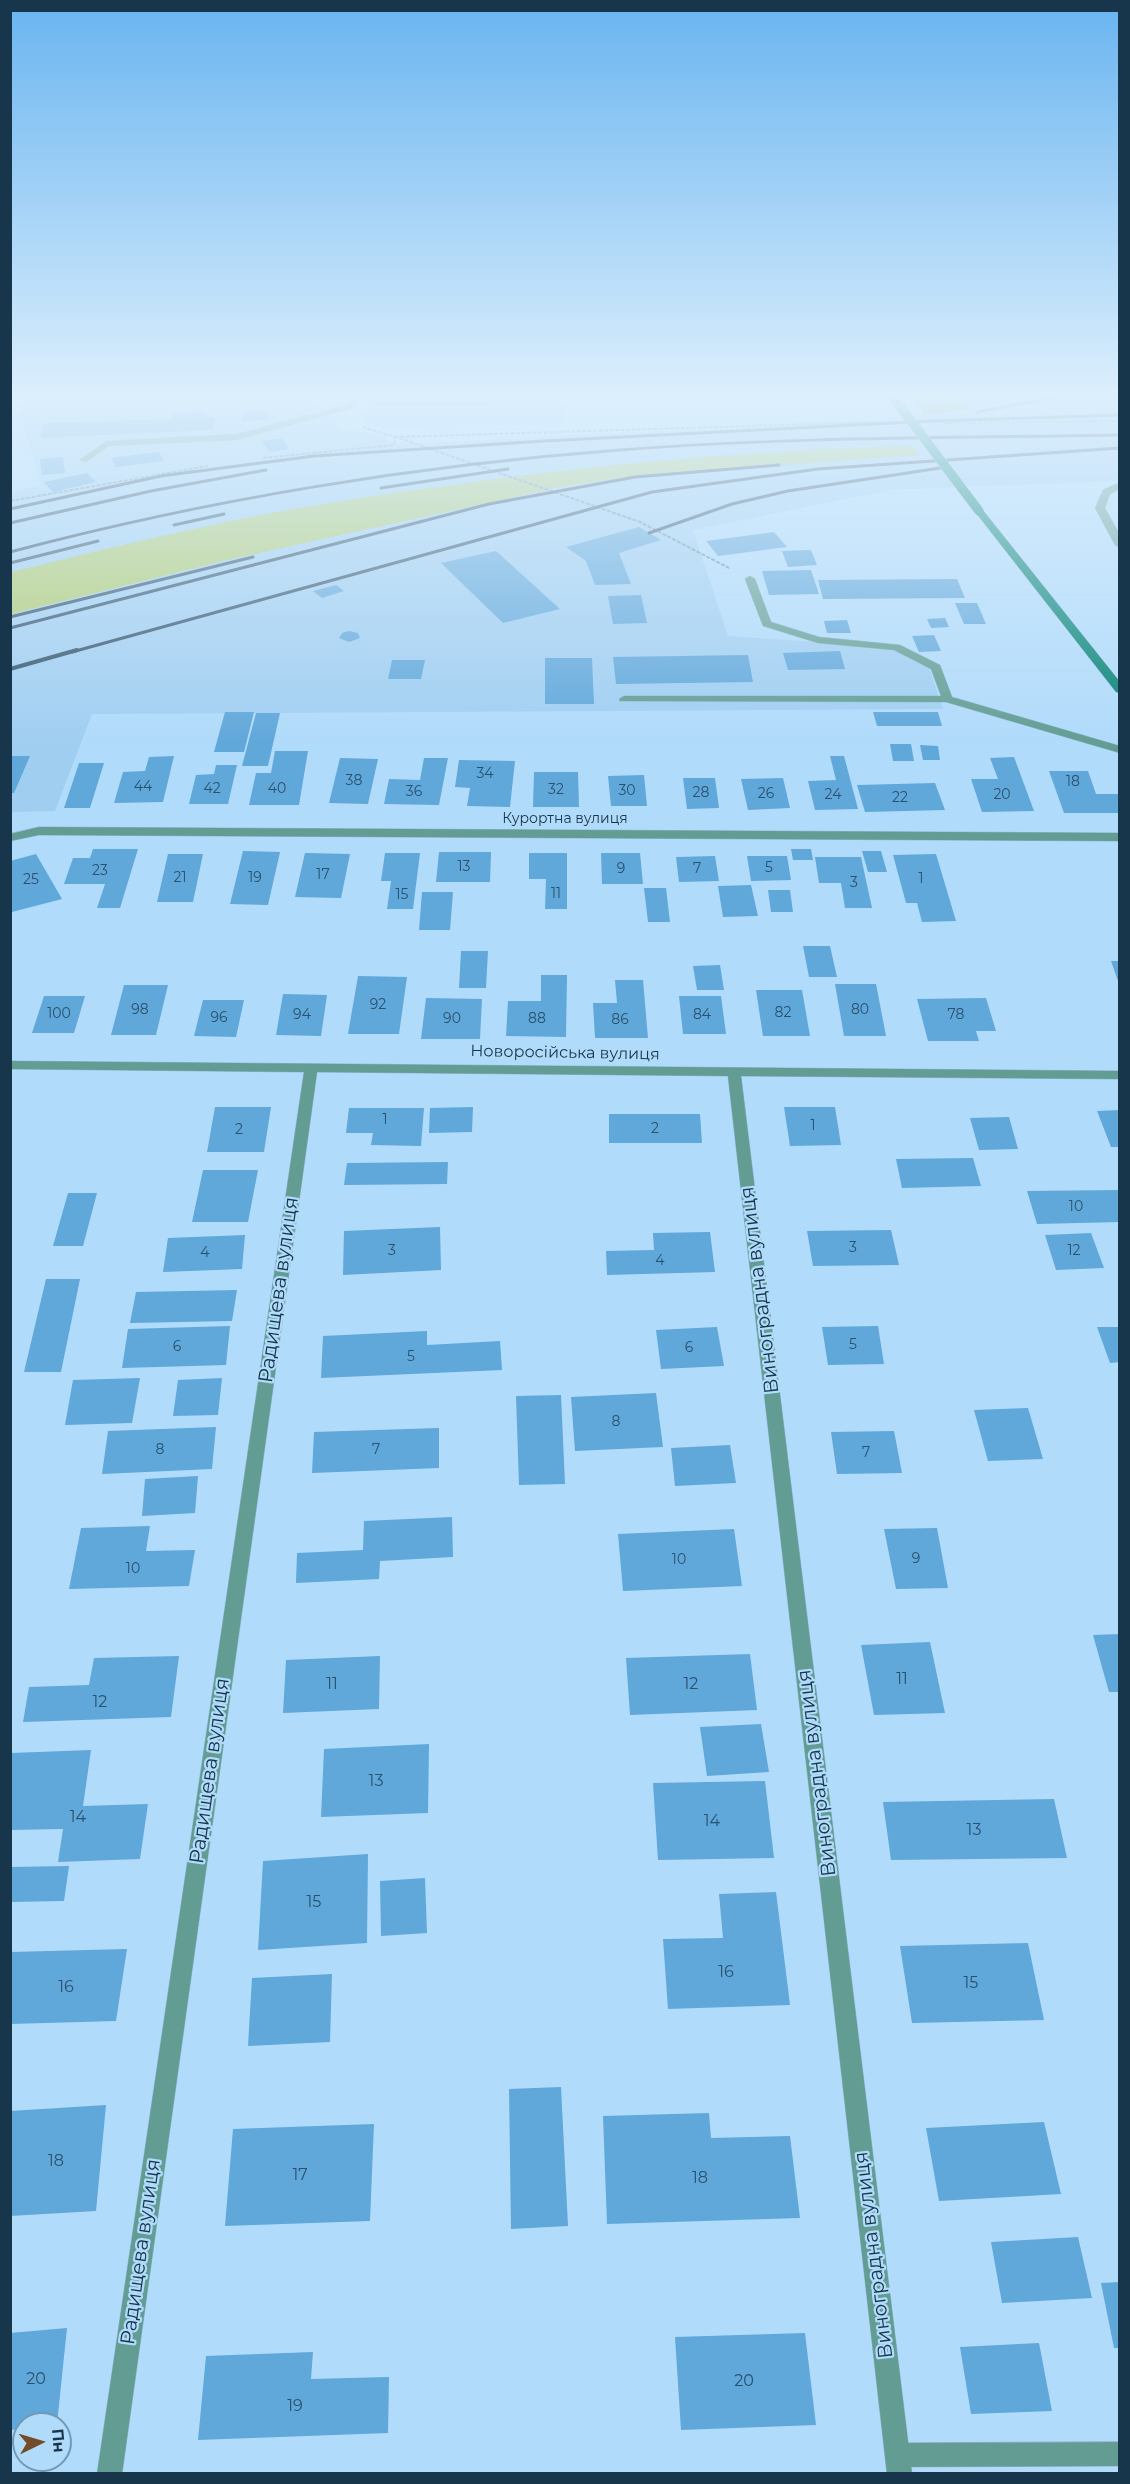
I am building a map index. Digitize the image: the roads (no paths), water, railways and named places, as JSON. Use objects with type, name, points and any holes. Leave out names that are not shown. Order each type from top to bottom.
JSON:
[{"type":"street","points":[[981,513],[1119,690]]},
{"type":"street","points":[[1103,513],[1119,545]]},
{"type":"street","points":[[750,579],[767,624],[818,640],[896,647],[936,667],[947,699]]},
{"type":"street","points":[[624,699],[947,699],[1119,750]]},
{"type":"street","name":"Курортна вулиця","points":[[10,838],[39,831],[1119,837]]},
{"type":"street","name":"Новоросійська вулиця","points":[[10,1065],[1119,1075]]},
{"type":"street","name":"Радищева вулиця","points":[[109,2474],[311,1068]]},
{"type":"street","name":"Виноградна вулиця","points":[[734,1071],[899,2464]]},
{"type":"street","points":[[899,2464],[1119,2454]]},
{"type":"railway","points":[[10,523],[54,513]]},
{"type":"railway","points":[[10,552],[175,513]]},
{"type":"railway","points":[[10,628],[455,513]]},
{"type":"railway","points":[[72,652],[576,513]]},
{"type":"railway","points":[[649,533],[706,513]]},
{"type":"railway","points":[[174,525],[224,514]]},
{"type":"railway","points":[[10,563],[98,541]]},
{"type":"railway","points":[[10,617],[253,557]]},
{"type":"railway","points":[[10,669],[77,650]]}]
